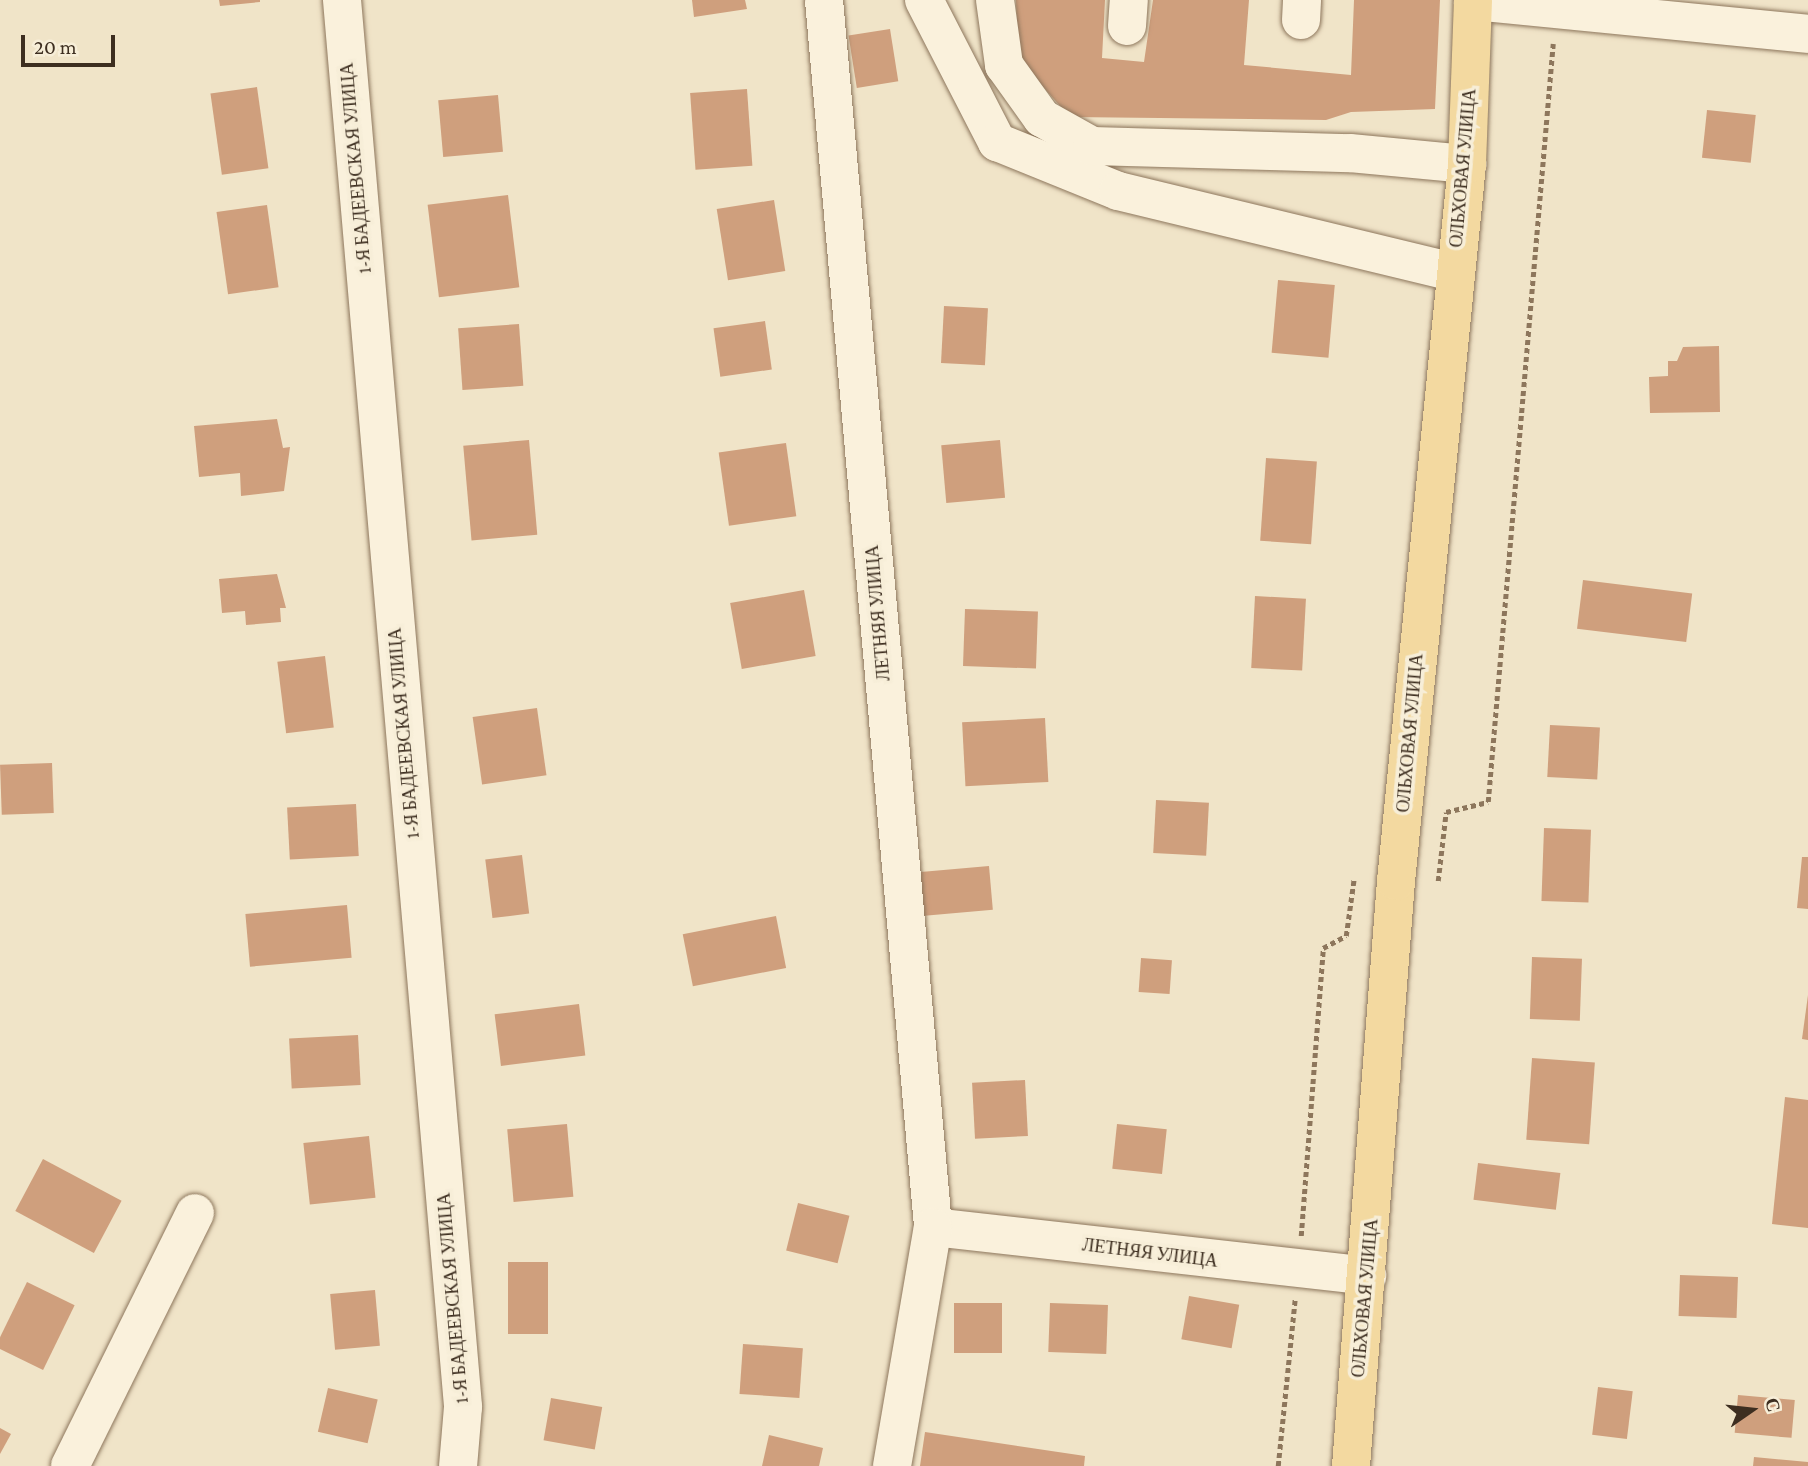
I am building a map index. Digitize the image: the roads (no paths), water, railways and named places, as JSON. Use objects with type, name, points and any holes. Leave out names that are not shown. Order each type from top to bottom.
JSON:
[{"type":"main road","name":"ОЛЬХОВАЯ УЛИЦА","points":[[1351,1466],[1396,881],[1454,272],[1467,164],[1473,0]]},
{"type":"street","name":"1-Я БАДЕЕВСКАЯ УЛИЦА","points":[[342,0],[463,1407],[458,1466]]},
{"type":"street","name":"ЛЕТНЯЯ УЛИЦА","points":[[824,0],[933,1227],[892,1466]]},
{"type":"street","points":[[924,0],[997,142],[1118,191],[1454,272]]},
{"type":"street","points":[[995,0],[1004,65],[1042,118],[1091,146],[1350,153],[1467,164]]},
{"type":"street","points":[[1473,0],[1808,34]]},
{"type":"street","points":[[70,1466],[195,1213]]},
{"type":"street","name":"ЛЕТНЯЯ УЛИЦА","points":[[933,1227],[1298,1271],[1367,1276]]}]
